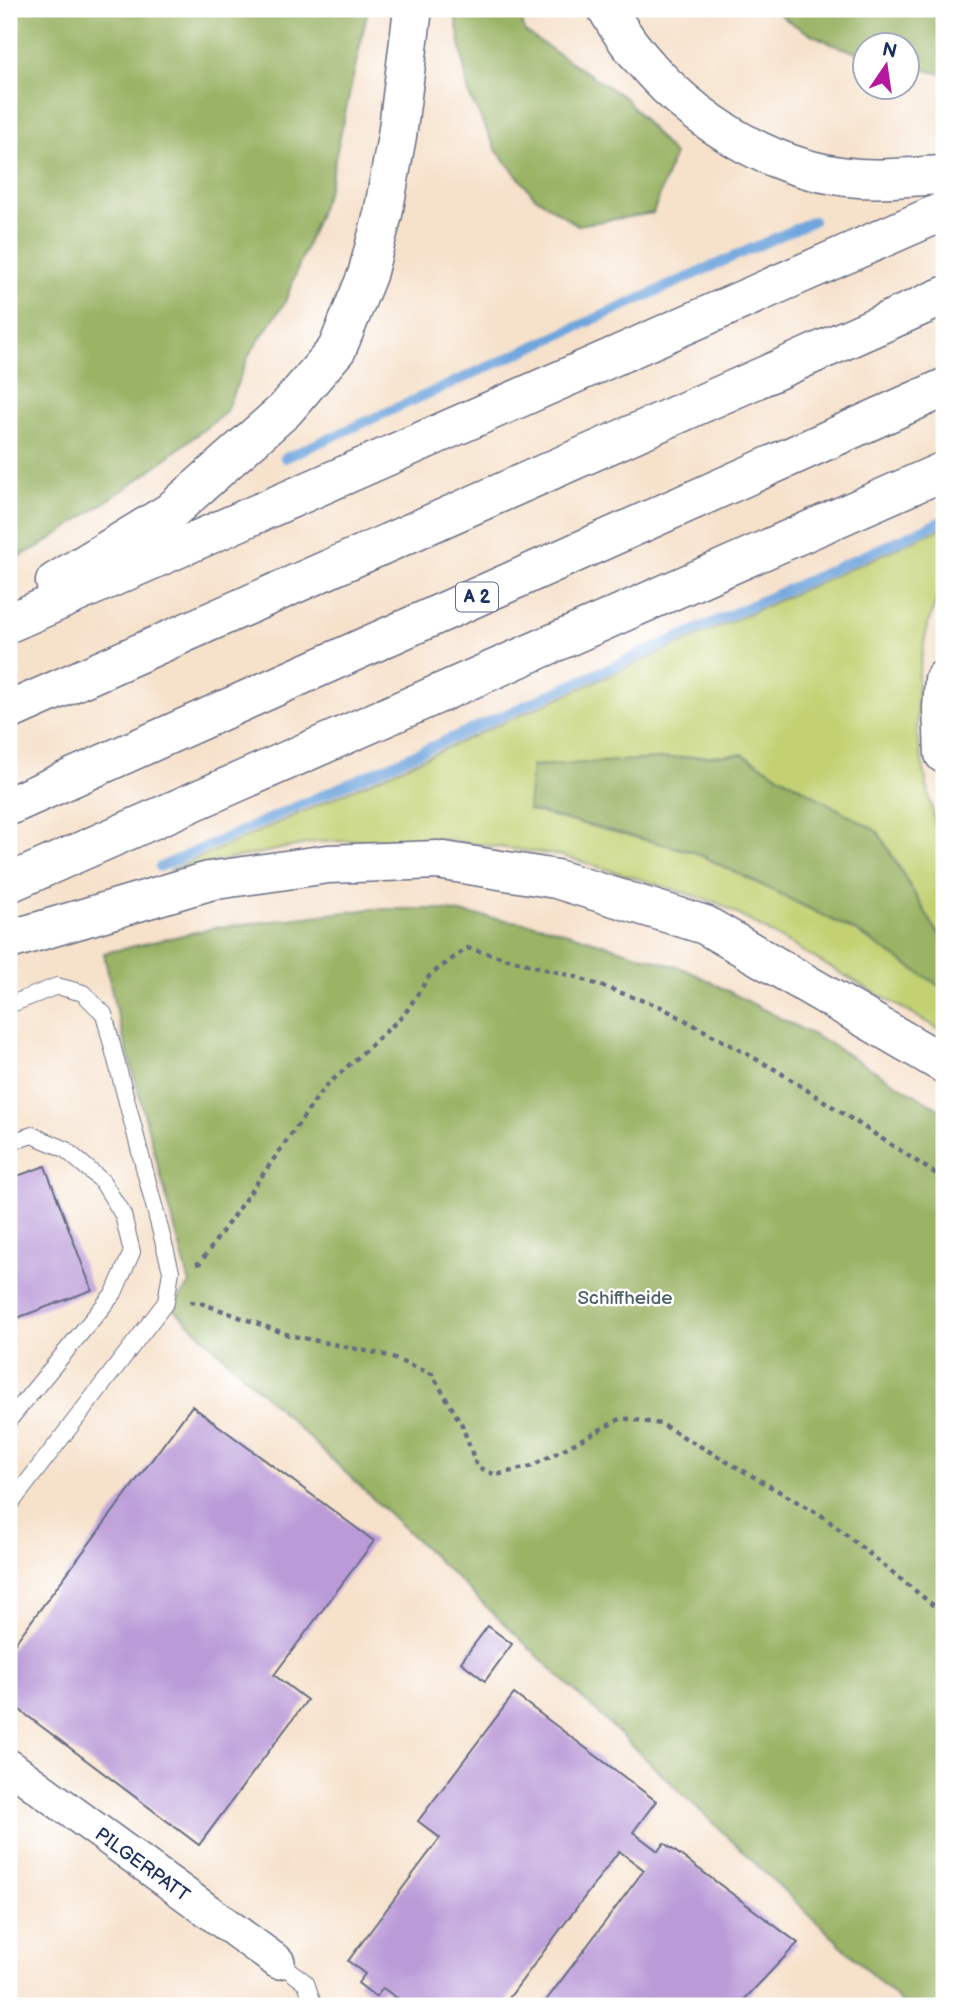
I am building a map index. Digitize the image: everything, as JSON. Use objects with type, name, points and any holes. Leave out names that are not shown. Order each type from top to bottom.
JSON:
[{"type":"highway","points":[[9,608],[170,512],[285,410],[337,349],[367,275],[383,214],[397,136],[413,9]]},
{"type":"highway","points":[[607,9],[642,61],[670,92],[703,118],[739,140],[777,158],[817,171],[859,178],[944,174]]},
{"type":"highway","points":[[9,623],[944,211]]},
{"type":"highway","points":[[9,711],[944,296]]},
{"type":"highway","name":"A 2","points":[[9,806],[944,388]]},
{"type":"highway","points":[[9,883],[944,471]]},
{"type":"highway","points":[[944,679],[944,754]]},
{"type":"highway","points":[[9,940],[209,881],[328,864],[438,860],[556,879],[705,925],[944,1064]]},
{"type":"street","name":"PILGERPATT","points":[[9,1766],[278,1962]]},
{"type":"lane","points":[[9,1005],[57,986],[83,993],[104,1014],[171,1270],[166,1302],[9,1506]]},
{"type":"lane","points":[[9,1143],[32,1135],[65,1149],[102,1181],[123,1215],[132,1252],[114,1293],[9,1420]]},
{"type":"lane","points":[[278,1962],[306,1983],[314,2006]]},
{"type":"path","points":[[171,1270],[200,1263],[324,1088],[404,1016],[430,975],[467,948],[576,977],[661,1007],[776,1070],[944,1179]]},
{"type":"path","points":[[166,1302],[201,1303],[289,1335],[385,1355],[432,1374],[462,1425],[477,1467],[496,1475],[532,1466],[622,1418],[661,1424],[824,1517],[944,1614]]},
{"type":"green space","points":[[9,9],[368,9],[329,187],[285,302],[249,355],[225,413],[139,479],[47,542],[9,562]]},
{"type":"green space","points":[[457,9],[519,9],[525,32],[625,98],[674,155],[653,213],[577,225],[534,196],[497,151],[469,95],[456,20]]},
{"type":"green space","points":[[774,9],[944,9],[944,75],[922,69],[922,32],[852,32],[852,51],[817,37]]},
{"type":"green space","points":[[944,527],[944,579],[927,626],[918,678],[917,736],[935,824],[944,847],[944,941],[878,832],[528,810],[694,852],[859,933],[944,989],[944,1032],[718,903],[563,856],[434,838],[316,842],[169,871]]},
{"type":"green space","points":[[742,754],[878,832],[944,941],[944,989],[859,933],[694,852],[528,810],[532,766]]},
{"type":"green space","name":"Schiffheide","points":[[371,909],[435,909],[545,926],[687,970],[825,1041],[944,1112],[944,2006],[905,2006],[172,1307],[190,1284],[113,998],[104,953],[214,928]]},
{"type":"building","points":[[45,1166],[92,1290],[9,1321],[9,1179]]},
{"type":"building","points":[[192,1406],[374,1541],[274,1675],[307,1700],[199,1845],[9,1702],[9,1651]]},
{"type":"building","points":[[488,1626],[512,1644],[485,1681],[461,1662]]},
{"type":"building","points":[[514,1694],[656,1801],[633,1832],[658,1851],[664,1843],[798,1943],[738,2006],[542,2006],[644,1870],[619,1851],[503,2006],[408,2006],[383,1988],[376,1997],[358,1983],[365,1974],[348,1961],[440,1838],[418,1821]]},
{"type":"waterway","points":[[285,458],[813,221]]},
{"type":"waterway","points":[[160,867],[944,520]]}]
